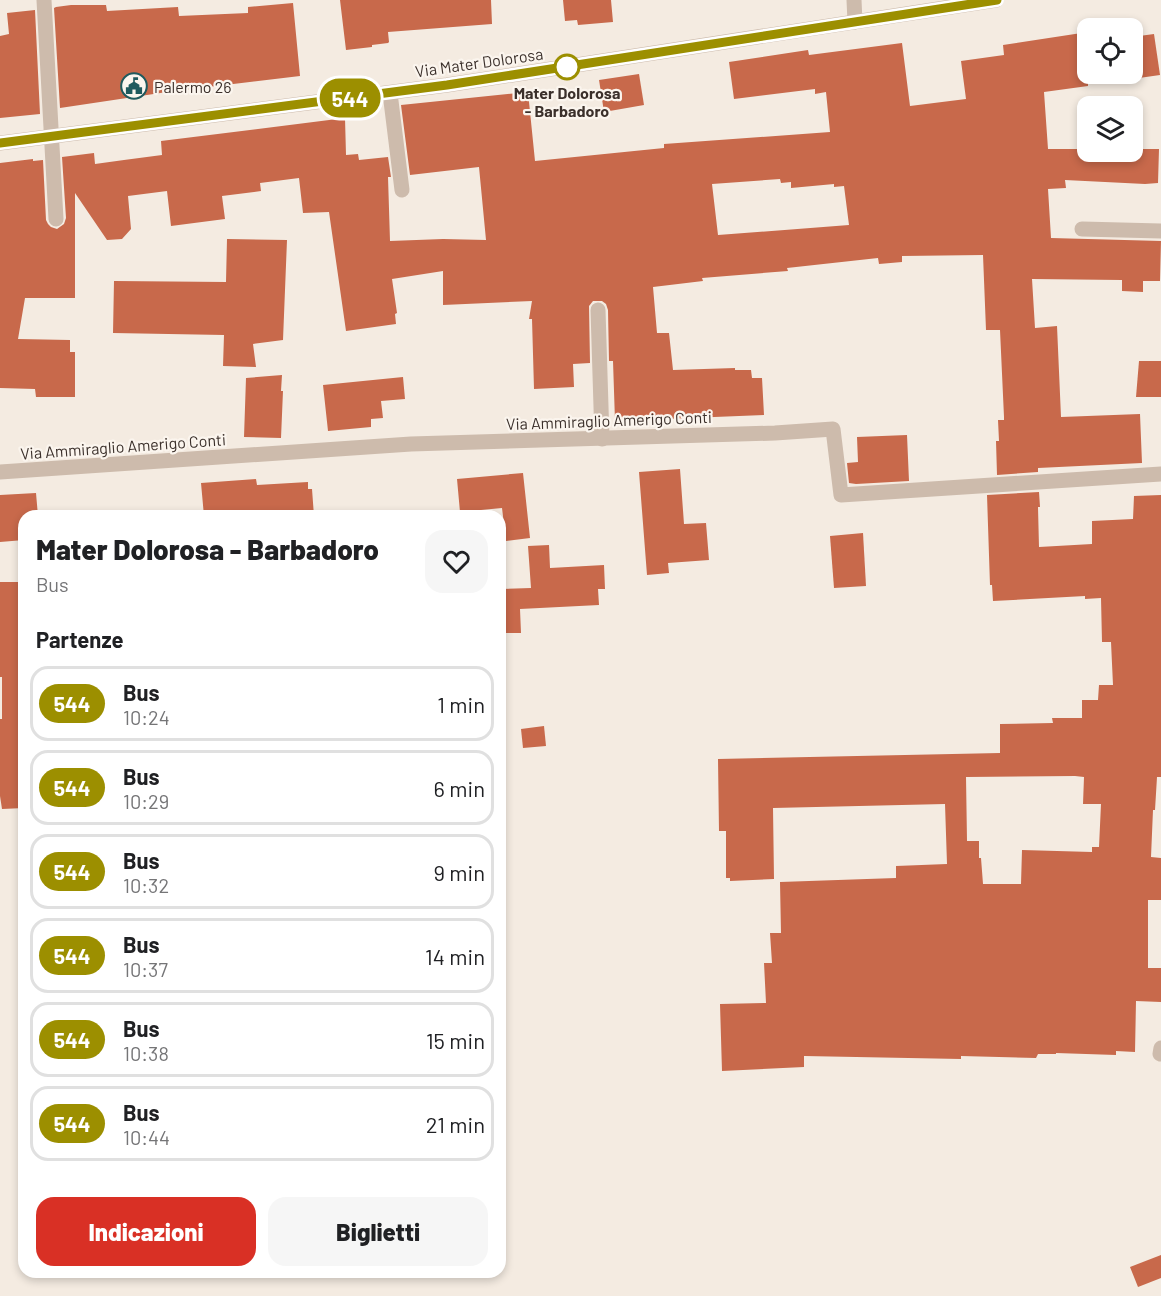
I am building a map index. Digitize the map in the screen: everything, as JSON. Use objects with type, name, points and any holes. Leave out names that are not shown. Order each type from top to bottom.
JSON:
[{"type":"street","points":[[44,0],[56,219]]},
{"type":"street","points":[[854,0],[855,22]]},
{"type":"street","name":"Via Mater Dolorosa","points":[[0,142],[390,93],[643,56],[996,0]]},
{"type":"street","points":[[390,93],[402,190]]},
{"type":"street","points":[[1082,229],[1161,231]]},
{"type":"street","points":[[598,310],[602,439]]},
{"type":"street","name":"Via Ammiraglio Amerigo Conti","points":[[0,472],[411,444],[776,433],[833,429],[841,495],[1161,474]]},
{"type":"street","points":[[1160,1054],[1161,1048]]},
{"type":"building","points":[[340,0],[491,0],[492,24],[388,32],[388,43],[346,50]]},
{"type":"building","points":[[563,0],[611,0],[613,22],[578,25],[577,20],[565,21]]},
{"type":"building","points":[[293,3],[300,76],[60,108],[54,8],[56,7],[106,5],[107,11],[178,7],[179,16],[248,13],[248,7]]},
{"type":"building","points":[[35,10],[40,114],[0,118],[0,36],[9,34],[7,13]]},
{"type":"building","points":[[1077,34],[1077,84],[1088,84],[1088,86],[1044,92],[1048,149],[1077,149],[1077,162],[1143,162],[1143,149],[1159,149],[1158,183],[1065,180],[1066,188],[1048,189],[1051,238],[1161,241],[1160,281],[1143,281],[1143,292],[1122,291],[1122,280],[1032,279],[1035,328],[1057,326],[1061,417],[1140,414],[1142,463],[1038,468],[1038,472],[997,475],[998,420],[1004,420],[1000,330],[986,330],[983,255],[902,256],[902,262],[879,264],[878,258],[787,268],[788,271],[702,278],[703,281],[653,287],[657,333],[669,333],[673,370],[735,368],[735,370],[751,370],[752,378],[762,378],[764,415],[615,421],[613,361],[609,361],[608,310],[602,301],[593,301],[589,306],[590,363],[573,364],[574,387],[534,389],[532,319],[529,319],[532,301],[443,305],[443,271],[392,279],[397,313],[395,314],[396,324],[346,331],[329,212],[303,213],[299,178],[260,183],[261,191],[222,196],[225,219],[171,226],[167,191],[128,196],[131,229],[122,239],[107,240],[75,193],[75,298],[25,298],[18,339],[70,340],[70,352],[75,352],[75,397],[36,397],[35,389],[0,388],[0,163],[43,160],[46,220],[51,227],[57,229],[64,224],[66,218],[62,157],[94,153],[95,164],[162,155],[161,141],[345,118],[346,155],[358,154],[359,160],[388,157],[391,177],[388,177],[390,241],[486,240],[479,167],[410,175],[401,105],[528,92],[535,161],[664,148],[664,144],[830,132],[826,92],[815,94],[815,89],[734,99],[729,62],[808,50],[809,55],[902,43],[910,106],[966,99],[961,61],[1004,55],[1003,45]],"holes":[[[780,179],[781,183],[791,182],[791,188],[834,184],[834,187],[844,186],[849,225],[718,235],[712,184]]]},
{"type":"building","points":[[1154,34],[1160,75],[1143,77],[1143,36]]},
{"type":"building","points":[[639,74],[644,105],[604,112],[599,80]]},
{"type":"building","points":[[227,239],[287,240],[283,340],[253,344],[256,367],[223,366],[224,335],[113,333],[114,281],[226,282]]},
{"type":"building","points":[[1139,361],[1161,361],[1161,397],[1136,397]]},
{"type":"building","points":[[282,375],[281,438],[244,437],[246,378]]},
{"type":"building","points":[[403,377],[405,399],[381,401],[383,418],[371,419],[371,427],[328,431],[323,385]]},
{"type":"building","points":[[907,435],[909,481],[849,483],[847,463],[858,462],[857,437]]},
{"type":"building","points":[[680,469],[684,524],[706,523],[709,560],[668,563],[669,573],[647,575],[639,472]]},
{"type":"building","points":[[523,473],[530,538],[506,541],[506,510],[502,508],[460,510],[457,479]]},
{"type":"building","points":[[256,479],[257,485],[308,482],[308,489],[312,489],[314,510],[203,510],[201,483]]},
{"type":"building","points":[[1039,492],[1039,547],[1092,544],[1092,521],[1133,519],[1134,496],[1161,495],[1161,777],[1157,777],[1151,857],[1161,858],[1161,900],[1148,900],[1148,968],[1161,968],[1161,1002],[1136,1001],[1135,1052],[1116,1051],[1116,1055],[1056,1053],[1038,1054],[1036,1058],[961,1056],[961,1059],[804,1056],[804,1067],[722,1071],[720,1004],[766,1003],[764,963],[772,963],[770,933],[781,933],[780,882],[896,878],[896,866],[947,864],[945,804],[773,808],[774,879],[730,881],[730,878],[726,878],[726,831],[719,831],[718,759],[1000,753],[1000,724],[1053,723],[1052,718],[1082,718],[1082,700],[1098,700],[1099,685],[1113,685],[1111,642],[1102,642],[1101,598],[1085,599],[1085,596],[993,601],[992,585],[990,585],[987,495]],"holes":[[[966,777],[1084,777],[1083,804],[1101,804],[1099,847],[1092,847],[1092,852],[1022,850],[1021,884],[983,884],[979,841],[967,841]]]},
{"type":"building","points":[[36,493],[37,510],[18,510],[18,540],[0,542],[0,495]]},
{"type":"building","points":[[863,533],[866,586],[834,588],[830,536]]},
{"type":"building","points":[[549,545],[550,568],[604,565],[605,589],[598,589],[599,605],[520,609],[521,633],[506,633],[506,589],[531,588],[528,546]]},
{"type":"building","points":[[0,582],[18,582],[18,808],[2,809],[0,796],[2,677],[0,677]]},
{"type":"building","points":[[544,726],[546,746],[523,748],[521,729]]},
{"type":"building","points":[[1161,1255],[1161,1278],[1138,1287],[1130,1267]]},
{"type":"bus line","name":"544","points":[[0,143],[447,85],[997,0]]},
{"type":"place","name":"Mater Dolorosa - Barbadoro","points":[[567,67]]},
{"type":"place","name":"Palermo 26","points":[[134,86]]}]
